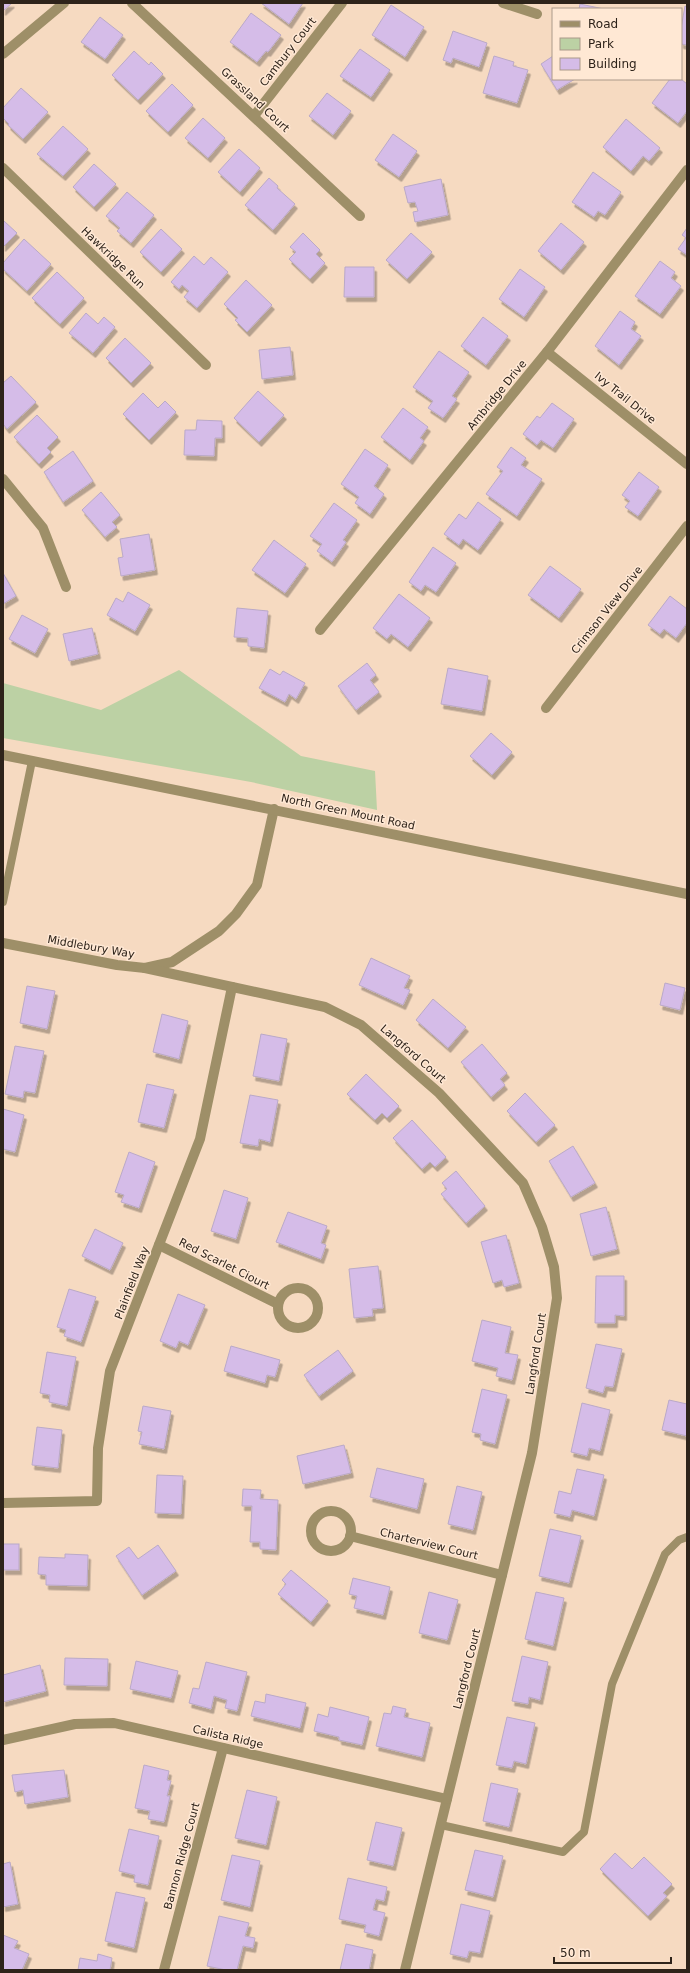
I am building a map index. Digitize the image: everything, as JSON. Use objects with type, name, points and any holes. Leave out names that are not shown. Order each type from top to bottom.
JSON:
[{"type":"street","points":[[3,54],[64,3]]},
{"type":"street","name":"Grassland Court","points":[[132,3],[360,216]]},
{"type":"street","name":"Cambury Court","points":[[254,116],[342,3]]},
{"type":"street","points":[[503,3],[538,14]]},
{"type":"street","name":"Hawkridge Run","points":[[3,168],[206,365]]},
{"type":"street","name":"Ambridge Drive","points":[[320,630],[548,352],[687,170]]},
{"type":"street","name":"Ivy Trail Drive","points":[[548,352],[687,464]]},
{"type":"street","points":[[3,479],[43,528],[66,587]]},
{"type":"street","name":"Crimson View Drive","points":[[546,708],[687,526]]},
{"type":"street","name":"North Green Mount Road","points":[[3,755],[687,894]]},
{"type":"street","name":"Middlebury Way","points":[[3,943],[117,965],[145,968],[172,962],[219,931],[236,914],[257,885],[274,809]]},
{"type":"street","name":"Langford Court","points":[[145,968],[325,1007],[361,1025],[439,1093],[523,1183],[542,1227],[554,1267],[557,1298],[532,1453],[405,1970]]},
{"type":"street","name":"Plainfield Way","points":[[3,1503],[97,1500],[98,1448],[110,1371],[200,1138],[232,987]]},
{"type":"street","name":"Red Scarlet Ciourt","points":[[159,1245],[278,1304]]},
{"type":"street","name":"Red Scarlet Ciourt","points":[[293,1288],[299,1288],[306,1290],[313,1295],[317,1302],[317,1313],[315,1318],[308,1326],[292,1328],[287,1326],[280,1318],[278,1304],[281,1296],[286,1292],[293,1288]]},
{"type":"street","points":[[326,1511],[333,1511],[340,1513],[346,1518],[350,1525],[350,1536],[349,1541],[341,1548],[334,1551],[326,1551],[316,1545],[313,1540],[311,1527],[319,1515],[326,1511]]},
{"type":"street","name":"Charterview Court","points":[[350,1536],[502,1575]]},
{"type":"street","name":"Calista Ridge","points":[[3,1740],[75,1724],[114,1723],[447,1799]]},
{"type":"street","name":"Bannon Ridge Court","points":[[164,1970],[222,1748]]},
{"type":"lane","points":[[3,902],[32,761]]},
{"type":"lane","points":[[441,1825],[563,1852],[584,1832],[612,1684],[665,1554],[679,1540],[687,1538]]},
{"type":"green space","points":[[179,670],[301,756],[375,771],[377,810],[251,782],[3,738],[3,683],[101,710]]},
{"type":"building","points":[[3,3],[12,3],[3,11]]},
{"type":"building","points":[[261,3],[303,3],[289,24]]},
{"type":"building","points":[[580,4],[599,8],[579,8]]},
{"type":"building","points":[[391,5],[424,27],[405,57],[372,35]]},
{"type":"building","points":[[685,6],[687,7],[687,45],[682,44],[682,22]]},
{"type":"building","points":[[251,13],[281,35],[268,52],[266,51],[257,62],[230,42]]},
{"type":"building","points":[[100,17],[123,35],[105,59],[81,42]]},
{"type":"building","points":[[453,31],[487,43],[479,67],[453,58],[451,63],[443,60]]},
{"type":"building","points":[[360,49],[390,70],[371,97],[340,76]]},
{"type":"building","points":[[134,51],[149,65],[151,62],[163,74],[138,100],[112,75]]},
{"type":"building","points":[[494,56],[514,62],[513,66],[528,70],[517,103],[483,93]]},
{"type":"building","points":[[552,57],[552,80],[573,80],[557,90],[541,64]]},
{"type":"building","points":[[669,80],[682,80],[687,84],[687,111],[678,123],[652,103]]},
{"type":"building","points":[[172,84],[193,105],[168,132],[146,111]]},
{"type":"building","points":[[21,88],[48,112],[23,139],[8,125],[9,124],[3,118],[3,108]]},
{"type":"building","points":[[327,93],[351,111],[333,135],[309,116]]},
{"type":"building","points":[[203,118],[225,138],[208,158],[185,138]]},
{"type":"building","points":[[626,119],[660,148],[649,161],[643,156],[631,171],[603,147]]},
{"type":"building","points":[[63,126],[88,149],[63,176],[37,154]]},
{"type":"building","points":[[393,134],[417,151],[399,177],[375,160]]},
{"type":"building","points":[[239,149],[260,168],[240,192],[218,172]]},
{"type":"building","points":[[94,164],[116,184],[94,207],[73,187]]},
{"type":"building","points":[[593,172],[621,192],[605,215],[598,211],[594,217],[572,202]]},
{"type":"building","points":[[269,178],[278,186],[277,188],[295,204],[273,230],[245,205]]},
{"type":"building","points":[[441,179],[448,215],[415,222],[413,212],[418,211],[415,202],[408,203],[404,187]]},
{"type":"building","points":[[127,192],[154,215],[131,243],[117,231],[120,228],[106,216]]},
{"type":"building","points":[[4,221],[17,233],[3,247],[3,222]]},
{"type":"building","points":[[561,223],[584,242],[561,270],[538,251]]},
{"type":"building","points":[[687,228],[687,255],[678,249],[686,238],[682,235]]},
{"type":"building","points":[[161,229],[182,249],[161,272],[140,252]]},
{"type":"building","points":[[303,233],[320,250],[316,254],[325,263],[310,279],[289,259],[296,252],[290,247]]},
{"type":"building","points":[[411,233],[432,252],[407,279],[386,260]]},
{"type":"building","points":[[24,239],[51,264],[27,291],[3,269],[3,263]]},
{"type":"building","points":[[194,256],[204,265],[211,257],[228,272],[197,308],[184,297],[189,291],[182,285],[179,289],[171,282]]},
{"type":"building","points":[[660,261],[675,272],[671,278],[681,286],[660,314],[635,296]]},
{"type":"building","points":[[345,267],[374,267],[374,297],[344,297]]},
{"type":"building","points":[[520,269],[545,287],[524,317],[499,299]]},
{"type":"building","points":[[57,272],[84,298],[60,324],[32,298]]},
{"type":"building","points":[[246,280],[272,305],[247,332],[235,320],[238,318],[224,304]]},
{"type":"building","points":[[620,311],[635,322],[631,329],[641,336],[619,365],[595,346]]},
{"type":"building","points":[[86,313],[98,324],[104,317],[115,327],[93,353],[69,333]]},
{"type":"building","points":[[483,317],[508,336],[486,365],[461,346]]},
{"type":"building","points":[[125,338],[151,363],[131,383],[106,358]]},
{"type":"building","points":[[290,347],[293,375],[262,379],[259,350]]},
{"type":"building","points":[[439,351],[469,372],[452,396],[457,399],[443,418],[428,408],[433,401],[413,387]]},
{"type":"building","points":[[11,376],[36,402],[7,429],[3,424],[3,383]]},
{"type":"building","points":[[258,391],[284,415],[259,442],[234,418]]},
{"type":"building","points":[[143,393],[158,408],[165,401],[176,412],[149,440],[123,414]]},
{"type":"building","points":[[552,403],[574,419],[553,448],[541,440],[537,445],[523,434],[537,416],[540,418]]},
{"type":"building","points":[[403,408],[428,427],[420,438],[424,441],[410,460],[381,437]]},
{"type":"building","points":[[37,415],[58,437],[47,448],[51,452],[39,464],[14,437]]},
{"type":"building","points":[[197,420],[222,421],[222,438],[215,438],[214,456],[184,455],[185,430],[196,430]]},
{"type":"building","points":[[511,447],[526,458],[521,465],[542,479],[517,516],[486,494],[503,471],[497,467]]},
{"type":"building","points":[[365,449],[388,465],[374,486],[384,494],[370,514],[355,503],[359,497],[341,484]]},
{"type":"building","points":[[73,451],[93,481],[63,502],[44,472]]},
{"type":"building","points":[[639,472],[659,487],[638,516],[625,507],[630,501],[622,495]]},
{"type":"building","points":[[101,492],[120,515],[112,522],[117,527],[105,537],[82,510]]},
{"type":"building","points":[[478,502],[501,519],[478,550],[463,539],[459,545],[444,534],[459,514],[466,519]]},
{"type":"building","points":[[334,503],[357,520],[343,540],[346,542],[332,562],[317,551],[322,544],[310,536]]},
{"type":"building","points":[[149,534],[155,570],[121,576],[118,558],[123,557],[120,539]]},
{"type":"building","points":[[274,540],[306,564],[285,593],[252,570]]},
{"type":"building","points":[[433,547],[456,563],[436,592],[425,585],[421,591],[409,582]]},
{"type":"building","points":[[550,566],[581,589],[559,618],[528,595]]},
{"type":"building","points":[[3,573],[16,596],[3,604]]},
{"type":"building","points":[[128,592],[150,605],[135,631],[107,615],[116,598],[123,602]]},
{"type":"building","points":[[399,594],[430,618],[408,647],[391,634],[387,639],[373,628]]},
{"type":"building","points":[[670,596],[687,609],[687,623],[676,638],[664,629],[660,634],[648,625]]},
{"type":"building","points":[[237,608],[268,611],[264,648],[248,646],[248,638],[234,637]]},
{"type":"building","points":[[22,615],[48,629],[35,653],[9,639]]},
{"type":"building","points":[[92,628],[98,654],[69,661],[63,634]]},
{"type":"building","points":[[367,663],[376,675],[370,680],[379,692],[356,710],[338,686]]},
{"type":"building","points":[[448,668],[488,676],[482,711],[441,704]]},
{"type":"building","points":[[270,669],[280,675],[283,671],[305,683],[296,699],[289,694],[285,702],[259,688]]},
{"type":"building","points":[[491,733],[512,752],[492,775],[470,756]]},
{"type":"building","points":[[371,958],[410,976],[404,988],[410,990],[403,1005],[359,985]]},
{"type":"building","points":[[665,983],[685,988],[680,1010],[660,1005]]},
{"type":"building","points":[[27,986],[55,991],[47,1029],[20,1023]]},
{"type":"building","points":[[433,999],[466,1027],[448,1048],[416,1020]]},
{"type":"building","points":[[162,1014],[188,1021],[179,1059],[153,1052]]},
{"type":"building","points":[[261,1034],[287,1039],[279,1081],[253,1076]]},
{"type":"building","points":[[482,1044],[507,1073],[500,1079],[505,1085],[491,1097],[461,1062]]},
{"type":"building","points":[[15,1046],[44,1051],[35,1093],[24,1091],[23,1098],[5,1094]]},
{"type":"building","points":[[366,1074],[399,1106],[387,1118],[382,1113],[375,1120],[347,1094]]},
{"type":"building","points":[[147,1084],[174,1090],[164,1128],[138,1122]]},
{"type":"building","points":[[525,1093],[555,1125],[536,1142],[507,1111]]},
{"type":"building","points":[[250,1095],[278,1100],[270,1142],[259,1139],[258,1146],[240,1143]]},
{"type":"building","points":[[3,1109],[24,1115],[15,1152],[3,1149]]},
{"type":"building","points":[[412,1120],[446,1157],[435,1167],[430,1162],[422,1169],[393,1138]]},
{"type":"building","points":[[573,1146],[595,1183],[571,1197],[549,1161]]},
{"type":"building","points":[[129,1152],[155,1162],[139,1208],[121,1202],[124,1195],[115,1192]]},
{"type":"building","points":[[456,1171],[485,1206],[466,1223],[441,1194],[447,1189],[442,1183]]},
{"type":"building","points":[[224,1190],[248,1198],[236,1239],[211,1231]]},
{"type":"building","points":[[606,1207],[617,1249],[591,1256],[580,1214]]},
{"type":"building","points":[[288,1212],[327,1226],[321,1243],[326,1245],[321,1259],[276,1242]]},
{"type":"building","points":[[95,1229],[123,1243],[110,1270],[82,1256]]},
{"type":"building","points":[[506,1235],[519,1283],[504,1287],[502,1280],[493,1283],[481,1242]]},
{"type":"building","points":[[378,1266],[383,1308],[372,1309],[373,1316],[354,1318],[349,1269]]},
{"type":"building","points":[[596,1276],[624,1276],[624,1316],[615,1315],[615,1323],[595,1323]]},
{"type":"building","points":[[69,1289],[96,1297],[81,1342],[64,1336],[66,1330],[57,1327]]},
{"type":"building","points":[[178,1294],[205,1305],[188,1345],[179,1341],[176,1348],[160,1341]]},
{"type":"building","points":[[482,1320],[511,1327],[505,1353],[518,1355],[512,1380],[496,1376],[498,1368],[472,1361]]},
{"type":"building","points":[[596,1344],[622,1349],[613,1387],[605,1386],[603,1393],[586,1388]]},
{"type":"building","points":[[231,1346],[280,1360],[275,1377],[267,1375],[265,1383],[224,1371]]},
{"type":"building","points":[[338,1350],[353,1371],[319,1396],[304,1375]]},
{"type":"building","points":[[47,1352],[76,1357],[67,1406],[49,1402],[50,1395],[40,1393]]},
{"type":"building","points":[[482,1389],[507,1395],[495,1444],[480,1440],[481,1434],[472,1432]]},
{"type":"building","points":[[669,1400],[687,1404],[687,1436],[662,1430]]},
{"type":"building","points":[[582,1403],[610,1410],[600,1451],[589,1448],[587,1456],[571,1452]]},
{"type":"building","points":[[143,1406],[171,1411],[164,1449],[139,1444],[142,1432],[138,1431]]},
{"type":"building","points":[[37,1427],[62,1430],[58,1468],[32,1465]]},
{"type":"building","points":[[344,1445],[351,1473],[303,1484],[297,1456]]},
{"type":"building","points":[[377,1468],[424,1479],[417,1509],[370,1497]]},
{"type":"building","points":[[577,1469],[604,1475],[594,1516],[572,1510],[570,1517],[554,1513],[559,1491],[571,1494]]},
{"type":"building","points":[[157,1475],[183,1476],[181,1514],[155,1513]]},
{"type":"building","points":[[457,1486],[482,1492],[473,1530],[448,1524]]},
{"type":"building","points":[[243,1489],[261,1490],[260,1499],[278,1500],[276,1550],[260,1549],[260,1542],[250,1542],[252,1506],[242,1506]]},
{"type":"building","points":[[550,1529],[581,1536],[569,1583],[539,1576]]},
{"type":"building","points":[[3,1544],[19,1544],[19,1570],[3,1570]]},
{"type":"building","points":[[158,1545],[176,1571],[142,1595],[116,1556],[129,1547],[138,1559]]},
{"type":"building","points":[[65,1554],[88,1555],[87,1586],[46,1585],[46,1575],[38,1574],[39,1557],[65,1558]]},
{"type":"building","points":[[291,1570],[328,1601],[311,1622],[278,1594],[286,1584],[282,1580]]},
{"type":"building","points":[[353,1578],[390,1587],[383,1615],[354,1608],[357,1596],[349,1594]]},
{"type":"building","points":[[429,1592],[458,1600],[447,1640],[419,1633]]},
{"type":"building","points":[[536,1592],[564,1598],[553,1646],[525,1639]]},
{"type":"building","points":[[522,1656],[548,1662],[540,1700],[529,1697],[528,1704],[512,1701]]},
{"type":"building","points":[[65,1658],[108,1659],[107,1686],[64,1685]]},
{"type":"building","points":[[136,1661],[178,1671],[171,1698],[130,1689]]},
{"type":"building","points":[[206,1662],[247,1672],[237,1711],[225,1708],[227,1700],[214,1696],[211,1709],[189,1703],[193,1688],[199,1689]]},
{"type":"building","points":[[40,1665],[46,1691],[3,1702],[3,1675]]},
{"type":"building","points":[[266,1694],[306,1703],[300,1728],[251,1716],[255,1701],[265,1703]]},
{"type":"building","points":[[393,1706],[406,1709],[404,1717],[430,1723],[422,1757],[376,1746],[384,1713],[391,1714]]},
{"type":"building","points":[[330,1707],[369,1717],[362,1745],[339,1740],[339,1737],[314,1731],[318,1714],[328,1717]]},
{"type":"building","points":[[507,1717],[535,1723],[526,1764],[514,1761],[512,1768],[496,1765]]},
{"type":"building","points":[[144,1765],[169,1771],[167,1780],[171,1781],[167,1796],[170,1796],[164,1822],[148,1819],[150,1811],[135,1808]]},
{"type":"building","points":[[64,1770],[68,1797],[25,1804],[23,1790],[15,1792],[12,1775]]},
{"type":"building","points":[[491,1783],[518,1789],[509,1827],[483,1821]]},
{"type":"building","points":[[247,1790],[277,1797],[266,1845],[235,1838]]},
{"type":"building","points":[[376,1822],[402,1828],[393,1866],[367,1860]]},
{"type":"building","points":[[129,1829],[159,1836],[148,1885],[134,1882],[135,1875],[119,1871]]},
{"type":"building","points":[[475,1850],[503,1856],[493,1897],[465,1890]]},
{"type":"building","points":[[615,1853],[632,1869],[644,1857],[672,1884],[663,1893],[667,1896],[648,1916],[600,1869]]},
{"type":"building","points":[[232,1855],[260,1861],[250,1907],[221,1900]]},
{"type":"building","points":[[10,1862],[18,1904],[3,1907],[3,1864]]},
{"type":"building","points":[[348,1878],[387,1887],[384,1901],[376,1899],[373,1910],[385,1913],[379,1936],[364,1932],[366,1925],[339,1919]]},
{"type":"building","points":[[116,1892],[145,1898],[134,1948],[105,1941]]},
{"type":"building","points":[[461,1904],[490,1911],[480,1953],[469,1951],[467,1958],[450,1954]]},
{"type":"building","points":[[219,1916],[249,1923],[245,1936],[255,1938],[253,1948],[243,1946],[237,1970],[226,1970],[207,1966]]},
{"type":"building","points":[[3,1935],[18,1941],[14,1948],[29,1954],[22,1970],[3,1970]]},
{"type":"building","points":[[346,1944],[373,1950],[369,1970],[340,1970]]},
{"type":"building","points":[[98,1954],[112,1958],[110,1970],[78,1970],[80,1958],[97,1961]]}]
